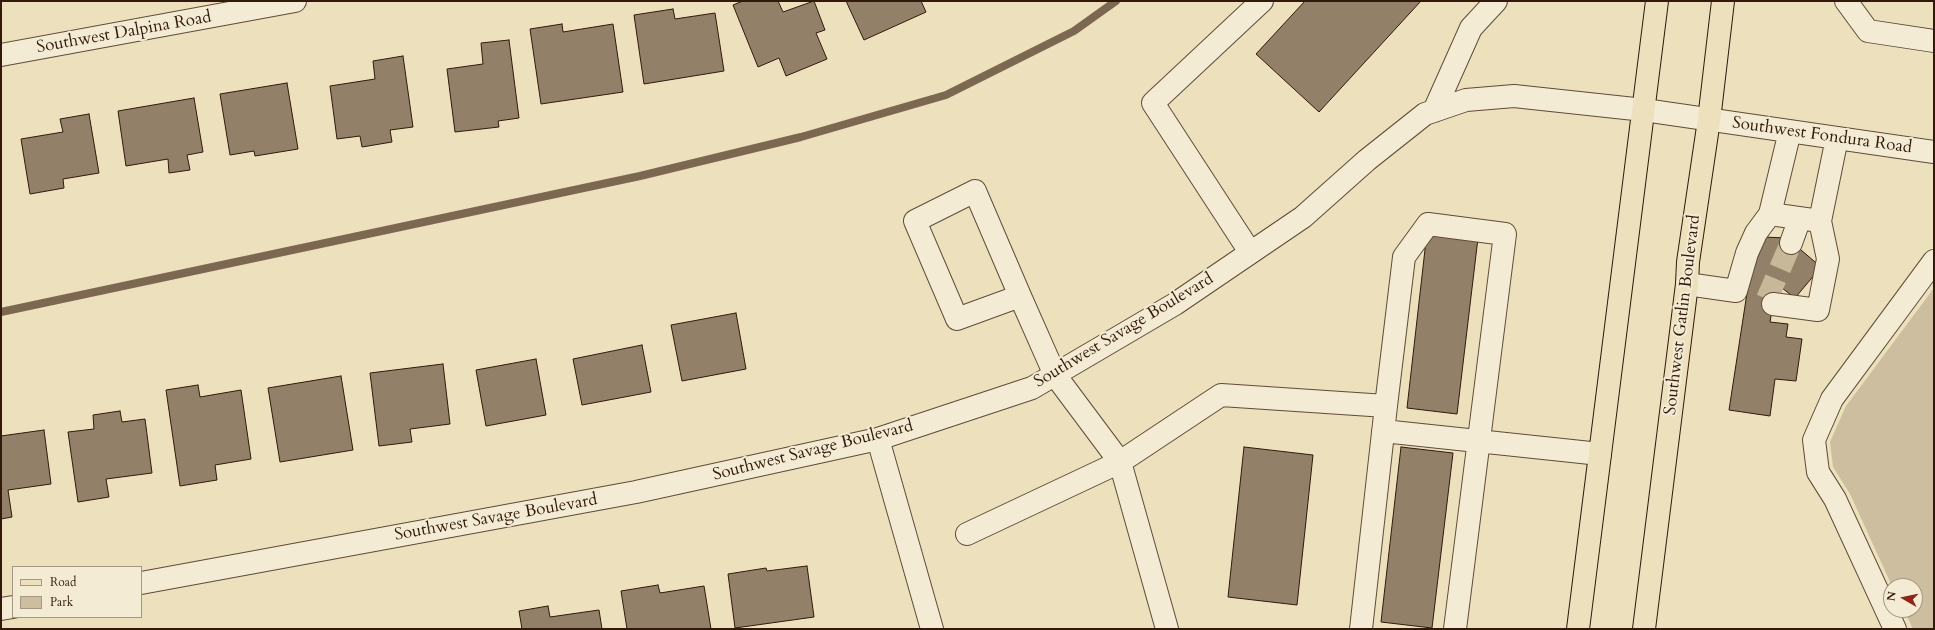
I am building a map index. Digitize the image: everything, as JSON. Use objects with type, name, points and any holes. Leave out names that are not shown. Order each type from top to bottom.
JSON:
[{"type":"main road","points":[[1578,629],[1658,1]]},
{"type":"main road","name":"Southwest Gatlin Boulevard","points":[[1644,629],[1687,284],[1688,262],[1709,120],[1723,1]]},
{"type":"street","name":"Southwest Dalpina Road","points":[[1,55],[294,1]]},
{"type":"street","points":[[1250,252],[1153,104],[1262,1]]},
{"type":"street","points":[[1434,111],[1471,28],[1496,1]]},
{"type":"street","points":[[1846,1],[1868,31],[1934,41]]},
{"type":"street","name":"Southwest Savage Boulevard","points":[[142,583],[636,492],[878,439],[1032,388],[1175,304],[1303,217],[1367,160],[1425,114],[1466,100],[1514,96],[1644,110],[1709,120]]},
{"type":"street","name":"Southwest Fondura Road","points":[[1709,120],[1934,152]]},
{"type":"street","points":[[1687,284],[1742,292],[1747,253],[1756,233],[1770,214],[1790,131]]},
{"type":"street","points":[[1792,243],[1810,220],[1838,138]]},
{"type":"street","points":[[1020,296],[957,318],[915,221],[975,192],[1055,375],[1120,462],[1167,629]]},
{"type":"street","points":[[1770,214],[1810,220]]},
{"type":"street","points":[[1773,304],[1818,310],[1828,259],[1810,220]]},
{"type":"street","points":[[1361,629],[1404,257],[1428,224],[1505,234],[1455,629]]},
{"type":"street","points":[[1895,629],[1835,499],[1818,472],[1814,440],[1832,399],[1934,261]]},
{"type":"street","points":[[967,534],[1120,462],[1221,395],[1386,406]]},
{"type":"street","points":[[1383,431],[1600,454]]},
{"type":"street","points":[[878,439],[932,629]]},
{"type":"street","points":[[1,609],[12,607]]},
{"type":"green space","points":[[1934,288],[1934,629],[1913,629],[1908,618],[1923,618],[1923,578],[1888,578],[1850,494],[1833,467],[1830,442],[1846,406]]},
{"type":"building","points":[[743,1],[778,1],[783,12],[814,1],[825,30],[816,33],[827,59],[786,76],[779,58],[758,67],[733,5]]},
{"type":"building","points":[[846,1],[921,1],[926,12],[864,40]]},
{"type":"building","points":[[1305,1],[1421,1],[1319,112],[1256,54]]},
{"type":"building","points":[[673,9],[675,19],[715,13],[724,71],[644,84],[634,15]]},
{"type":"building","points":[[562,24],[563,32],[613,24],[623,92],[541,104],[530,29]]},
{"type":"building","points":[[509,40],[519,118],[498,121],[499,127],[455,132],[447,69],[483,64],[481,43]]},
{"type":"building","points":[[403,56],[413,127],[390,130],[392,142],[362,147],[360,136],[337,139],[330,86],[375,79],[373,61]]},
{"type":"building","points":[[287,83],[298,149],[255,156],[254,151],[230,155],[220,94]]},
{"type":"building","points":[[194,98],[203,152],[187,155],[190,170],[169,173],[168,159],[126,166],[118,111]]},
{"type":"building","points":[[89,114],[99,173],[63,179],[64,188],[30,194],[21,139],[63,132],[60,119]]},
{"type":"building","points":[[1427,232],[1478,238],[1457,414],[1407,408]]},
{"type":"building","points":[[1762,237],[1787,238],[1821,267],[1795,298],[1782,288],[1776,288],[1770,322],[1788,324],[1786,337],[1802,339],[1796,381],[1775,379],[1770,416],[1729,410],[1747,293]]},
{"type":"building","points":[[736,313],[746,369],[682,381],[671,325]]},
{"type":"building","points":[[642,345],[651,392],[582,405],[573,359]]},
{"type":"building","points":[[536,359],[546,415],[486,426],[476,370]]},
{"type":"building","points":[[443,364],[450,424],[410,429],[412,442],[379,446],[370,373]]},
{"type":"building","points":[[341,376],[353,450],[280,462],[268,388]]},
{"type":"building","points":[[198,385],[200,397],[241,390],[251,459],[215,465],[217,480],[180,486],[166,390]]},
{"type":"building","points":[[120,411],[122,422],[145,419],[152,473],[106,479],[109,497],[78,502],[68,432],[94,429],[93,415]]},
{"type":"building","points":[[44,430],[51,484],[8,490],[12,517],[1,519],[1,436]]},
{"type":"building","points":[[1244,447],[1313,455],[1297,605],[1228,597]]},
{"type":"building","points":[[1401,447],[1453,453],[1432,628],[1381,622]]},
{"type":"building","points":[[807,566],[814,617],[735,628],[728,574],[766,568],[767,571]]},
{"type":"building","points":[[658,585],[660,593],[704,586],[711,629],[627,629],[621,591]]},
{"type":"building","points":[[548,606],[550,617],[599,610],[602,629],[522,629],[519,611]]},
{"type":"waterway","points":[[1,312],[640,176],[801,137],[946,95],[1074,31],[1116,1]]},
{"type":"tunnel","points":[[1767,299],[1791,243]]}]
